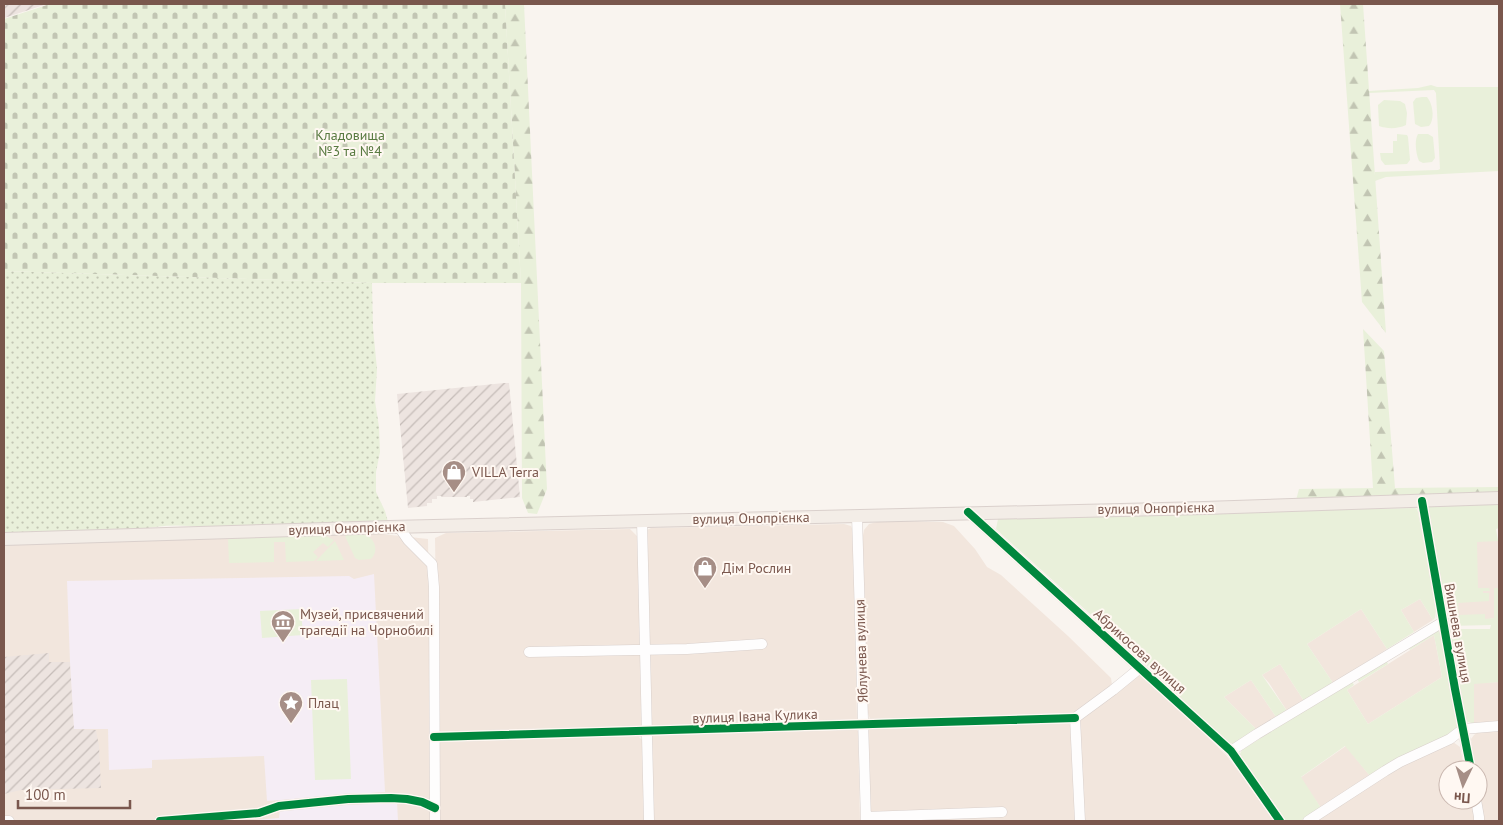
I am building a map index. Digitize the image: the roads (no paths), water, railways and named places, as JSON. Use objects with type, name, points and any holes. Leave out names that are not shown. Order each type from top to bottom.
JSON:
[{"type":"main road","name":"вулиця Онопрієнка","points":[[4,539],[968,512],[1204,508],[1499,498]]},
{"type":"street","name":"Вишнева вулиця","points":[[1422,501],[1469,760]]},
{"type":"street","name":"Абрикосова вулиця","points":[[968,512],[1232,751],[1280,821]]},
{"type":"street","name":"Яблунева вулиця","points":[[857,516],[866,819],[1002,812]]},
{"type":"street","points":[[642,521],[648,821]]},
{"type":"street","points":[[399,527],[408,540],[432,564],[434,587],[435,821]]},
{"type":"street","name":"Вишнева вулиця","points":[[1232,751],[1443,622]]},
{"type":"street","points":[[529,652],[694,649],[762,644]]},
{"type":"street","points":[[1080,821],[1075,718],[1140,668]]},
{"type":"street","name":"вулиця Івана Кулика","points":[[434,737],[1075,718]]},
{"type":"street","points":[[1308,821],[1400,762],[1450,739],[1463,729],[1499,726]]},
{"type":"street","points":[[160,821],[259,813],[279,806],[348,799],[407,799],[422,802],[435,808]]},
{"type":"street","points":[[4,821],[9,821]]},
{"type":"place","name":"VILLA Terra","points":[[454,493]]},
{"type":"place","name":"Дім Рослин","points":[[705,589]]},
{"type":"place","name":"Музей, присвячений трагедії на Чорнобилі","points":[[283,643]]},
{"type":"place","name":"Плац","points":[[291,724]]},
{"type":"park label","name":"Кладовища №3 та №4","points":[[350,144]]}]
